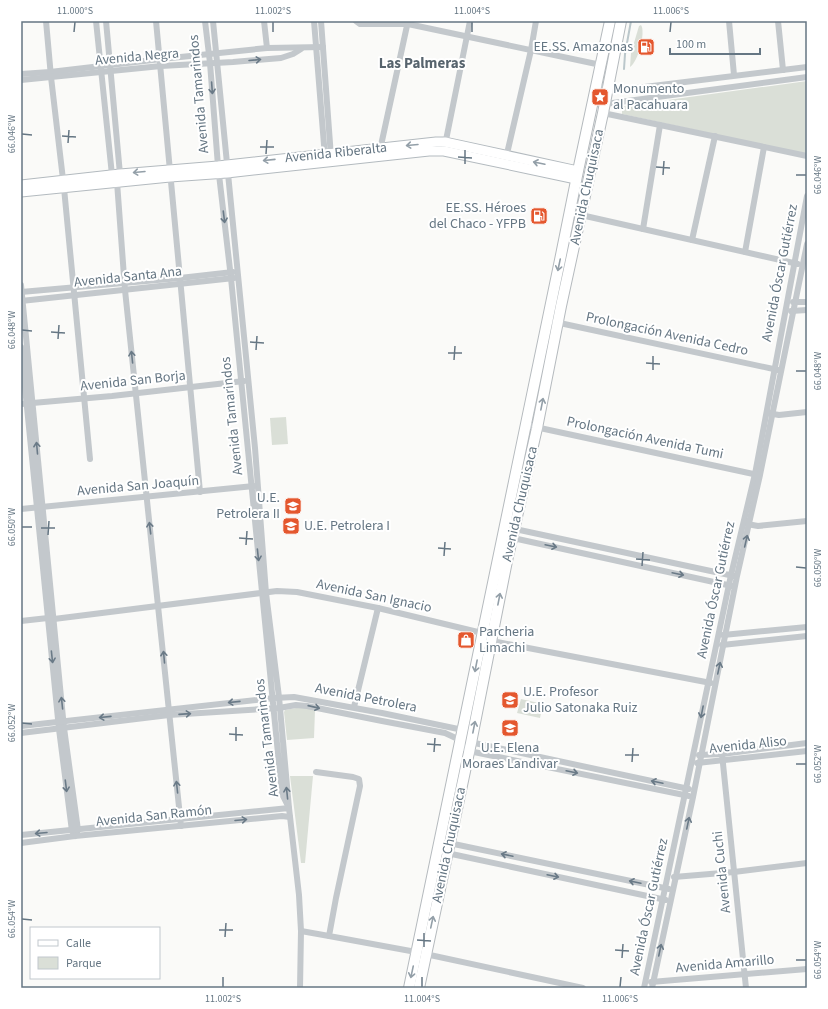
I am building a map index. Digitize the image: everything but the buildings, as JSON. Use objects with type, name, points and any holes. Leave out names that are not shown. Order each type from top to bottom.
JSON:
[{"type":"main road","name":"Avenida Chuquisaca","points":[[419,988],[421,953],[460,740],[482,633],[502,560],[514,533],[537,428],[577,175],[610,21]]},
{"type":"main road","name":"Avenida Chuquisaca","points":[[409,988],[421,953],[448,848],[492,638],[502,560],[526,425],[581,215],[608,90],[621,21]]},
{"type":"street","points":[[46,21],[50,75],[63,184],[72,288],[85,399],[90,459]]},
{"type":"street","points":[[96,21],[100,69],[116,177]]},
{"type":"street","points":[[106,21],[111,68],[116,177],[124,282],[181,826]]},
{"type":"street","points":[[156,21],[161,59],[164,109],[200,492]]},
{"type":"street","name":"Avenida Tamarindos","points":[[205,21],[234,275],[248,381],[254,486]]},
{"type":"street","name":"Avenida Tamarindos","points":[[213,21],[217,63],[222,169]]},
{"type":"street","points":[[264,21],[267,48]]},
{"type":"street","points":[[314,21],[319,48],[328,158]]},
{"type":"street","points":[[319,48],[321,21]]},
{"type":"street","points":[[356,21],[360,24],[408,23],[467,38],[601,65]]},
{"type":"street","points":[[444,146],[470,21]]},
{"type":"street","points":[[505,159],[531,50],[536,21]]},
{"type":"street","points":[[729,21],[734,75]]},
{"type":"street","points":[[778,21],[783,70]]},
{"type":"street","points":[[380,152],[408,23]]},
{"type":"street","name":"Avenida Negra","points":[[111,68],[161,59],[267,48],[319,48]]},
{"type":"street","name":"Avenida Negra","points":[[21,80],[111,68],[217,63],[281,58],[294,54],[302,48]]},
{"type":"street","points":[[596,87],[608,90],[620,90],[807,67]]},
{"type":"street","name":"Avenida Negra","points":[[21,74],[50,75]]},
{"type":"street","points":[[604,109],[807,77]]},
{"type":"street","points":[[593,101],[604,109],[660,125],[807,156]]},
{"type":"street","points":[[643,229],[660,125]]},
{"type":"street","points":[[692,240],[714,136]]},
{"type":"street","name":"Avenida Riberalta","points":[[21,192],[63,184],[116,177],[222,169],[380,152],[429,151],[444,146],[577,175]]},
{"type":"street","points":[[745,252],[764,147]]},
{"type":"street","name":"Avenida Riberalta","points":[[21,185],[63,184]]},
{"type":"street","name":"Avenida Óscar Gutiérrez","points":[[778,370],[785,310],[807,196]]},
{"type":"street","points":[[581,215],[803,265]]},
{"type":"street","name":"Avenida Óscar Gutiérrez","points":[[644,985],[666,888],[708,683],[746,524],[778,370],[794,311],[807,244]]},
{"type":"street","name":"Avenida Tamarindos","points":[[234,275],[241,382],[254,486],[276,697],[282,794],[289,808],[300,895],[302,931],[300,988]]},
{"type":"street","name":"Avenida Santa Ana","points":[[22,301],[125,290],[180,281],[234,275]]},
{"type":"street","name":"Avenida Santa Ana","points":[[21,290],[72,288],[124,282],[180,281]]},
{"type":"street","points":[[21,290],[33,403],[40,507],[51,619],[75,832]]},
{"type":"street","points":[[787,301],[795,303],[807,302]]},
{"type":"street","points":[[785,310],[807,310]]},
{"type":"street","name":"Prolongación Avenida Cedro","points":[[553,321],[778,370]]},
{"type":"street","points":[[21,347],[24,403],[40,507]]},
{"type":"street","name":"Avenida San Borja","points":[[24,403],[136,394],[248,381]]},
{"type":"street","points":[[769,413],[779,414],[807,412]]},
{"type":"street","name":"Prolongación Avenida Tumi","points":[[526,425],[757,474]]},
{"type":"street","name":"Avenida San Joaquín","points":[[21,509],[146,498],[254,486]]},
{"type":"street","points":[[746,524],[758,526],[807,521]]},
{"type":"street","points":[[514,533],[734,576]]},
{"type":"street","points":[[514,533],[732,586]]},
{"type":"street","name":"Avenida Óscar Gutiérrez","points":[[652,985],[701,762],[726,635],[732,586]]},
{"type":"street","name":"Avenida San Ignacio","points":[[21,621],[159,607],[277,591],[297,592],[378,608],[482,633],[497,642],[716,684]]},
{"type":"street","points":[[354,707],[378,608]]},
{"type":"street","points":[[719,634],[726,635],[807,627]]},
{"type":"street","points":[[717,644],[724,645],[807,636]]},
{"type":"street","name":"Avenida Petrolera","points":[[21,733],[62,725],[276,697],[294,697],[354,707],[463,730]]},
{"type":"street","name":"Avenida Petrolera","points":[[169,712],[277,708],[296,705],[307,706],[446,733],[460,740],[463,747],[470,747]]},
{"type":"street","points":[[377,720],[379,712]]},
{"type":"street","name":"Avenida Petrolera","points":[[21,726],[62,725]]},
{"type":"street","points":[[463,730],[470,747],[694,794]]},
{"type":"street","name":"Avenida Aliso","points":[[692,764],[722,757],[807,744]]},
{"type":"street","name":"Avenida Aliso","points":[[693,755],[702,754],[722,757],[807,751]]},
{"type":"street","name":"Avenida Cuchi","points":[[722,757],[746,988]]},
{"type":"street","points":[[316,772],[353,777],[359,779],[360,786],[329,936]]},
{"type":"street","name":"Avenida San Ramón","points":[[21,843],[75,832],[180,818],[289,808]]},
{"type":"street","name":"Avenida San Ramón","points":[[21,835],[181,826],[282,816],[290,817]]},
{"type":"street","points":[[448,848],[673,890]]},
{"type":"street","points":[[448,848],[670,901]]},
{"type":"street","points":[[668,876],[676,878],[807,863]]},
{"type":"street","points":[[302,931],[421,953],[583,988]]},
{"type":"street","name":"Avenida Amarillo","points":[[644,985],[807,968]]},
{"type":"green space","points":[[641,25],[643,34],[642,40],[636,59],[630,67],[631,53],[639,26]]},
{"type":"green space","points":[[807,81],[807,154],[622,114],[624,106]]},
{"type":"green space","points":[[286,417],[288,444],[272,445],[270,418]]},
{"type":"green space","points":[[521,699],[543,704],[540,718],[517,713]]},
{"type":"green space","points":[[296,708],[315,710],[314,738],[287,740],[284,712],[285,710]]},
{"type":"green space","points":[[290,776],[313,776],[305,863],[301,863]]},
{"type":"waterway","points":[[624,69],[631,21]]},
{"type":"place","name":"EE.SS. Amazonas","points":[[646,47]]},
{"type":"place","name":"Monumento al Pacahuara","points":[[600,97]]},
{"type":"place","name":"EE.SS. Héroes del Chaco - YFPB","points":[[539,216]]},
{"type":"place","name":"U.E. Petrolera II","points":[[293,506]]},
{"type":"place","name":"U.E. Petrolera I","points":[[291,526]]},
{"type":"place","name":"Parcheria Limachi","points":[[466,640]]},
{"type":"place","name":"U.E. Profesor Julio Satonaka Ruiz","points":[[510,700]]},
{"type":"place","name":"U.E. Elena Moraes Landivar","points":[[510,728]]},
{"type":"district","name":"Las Palmeras","points":[[422,63]]}]
